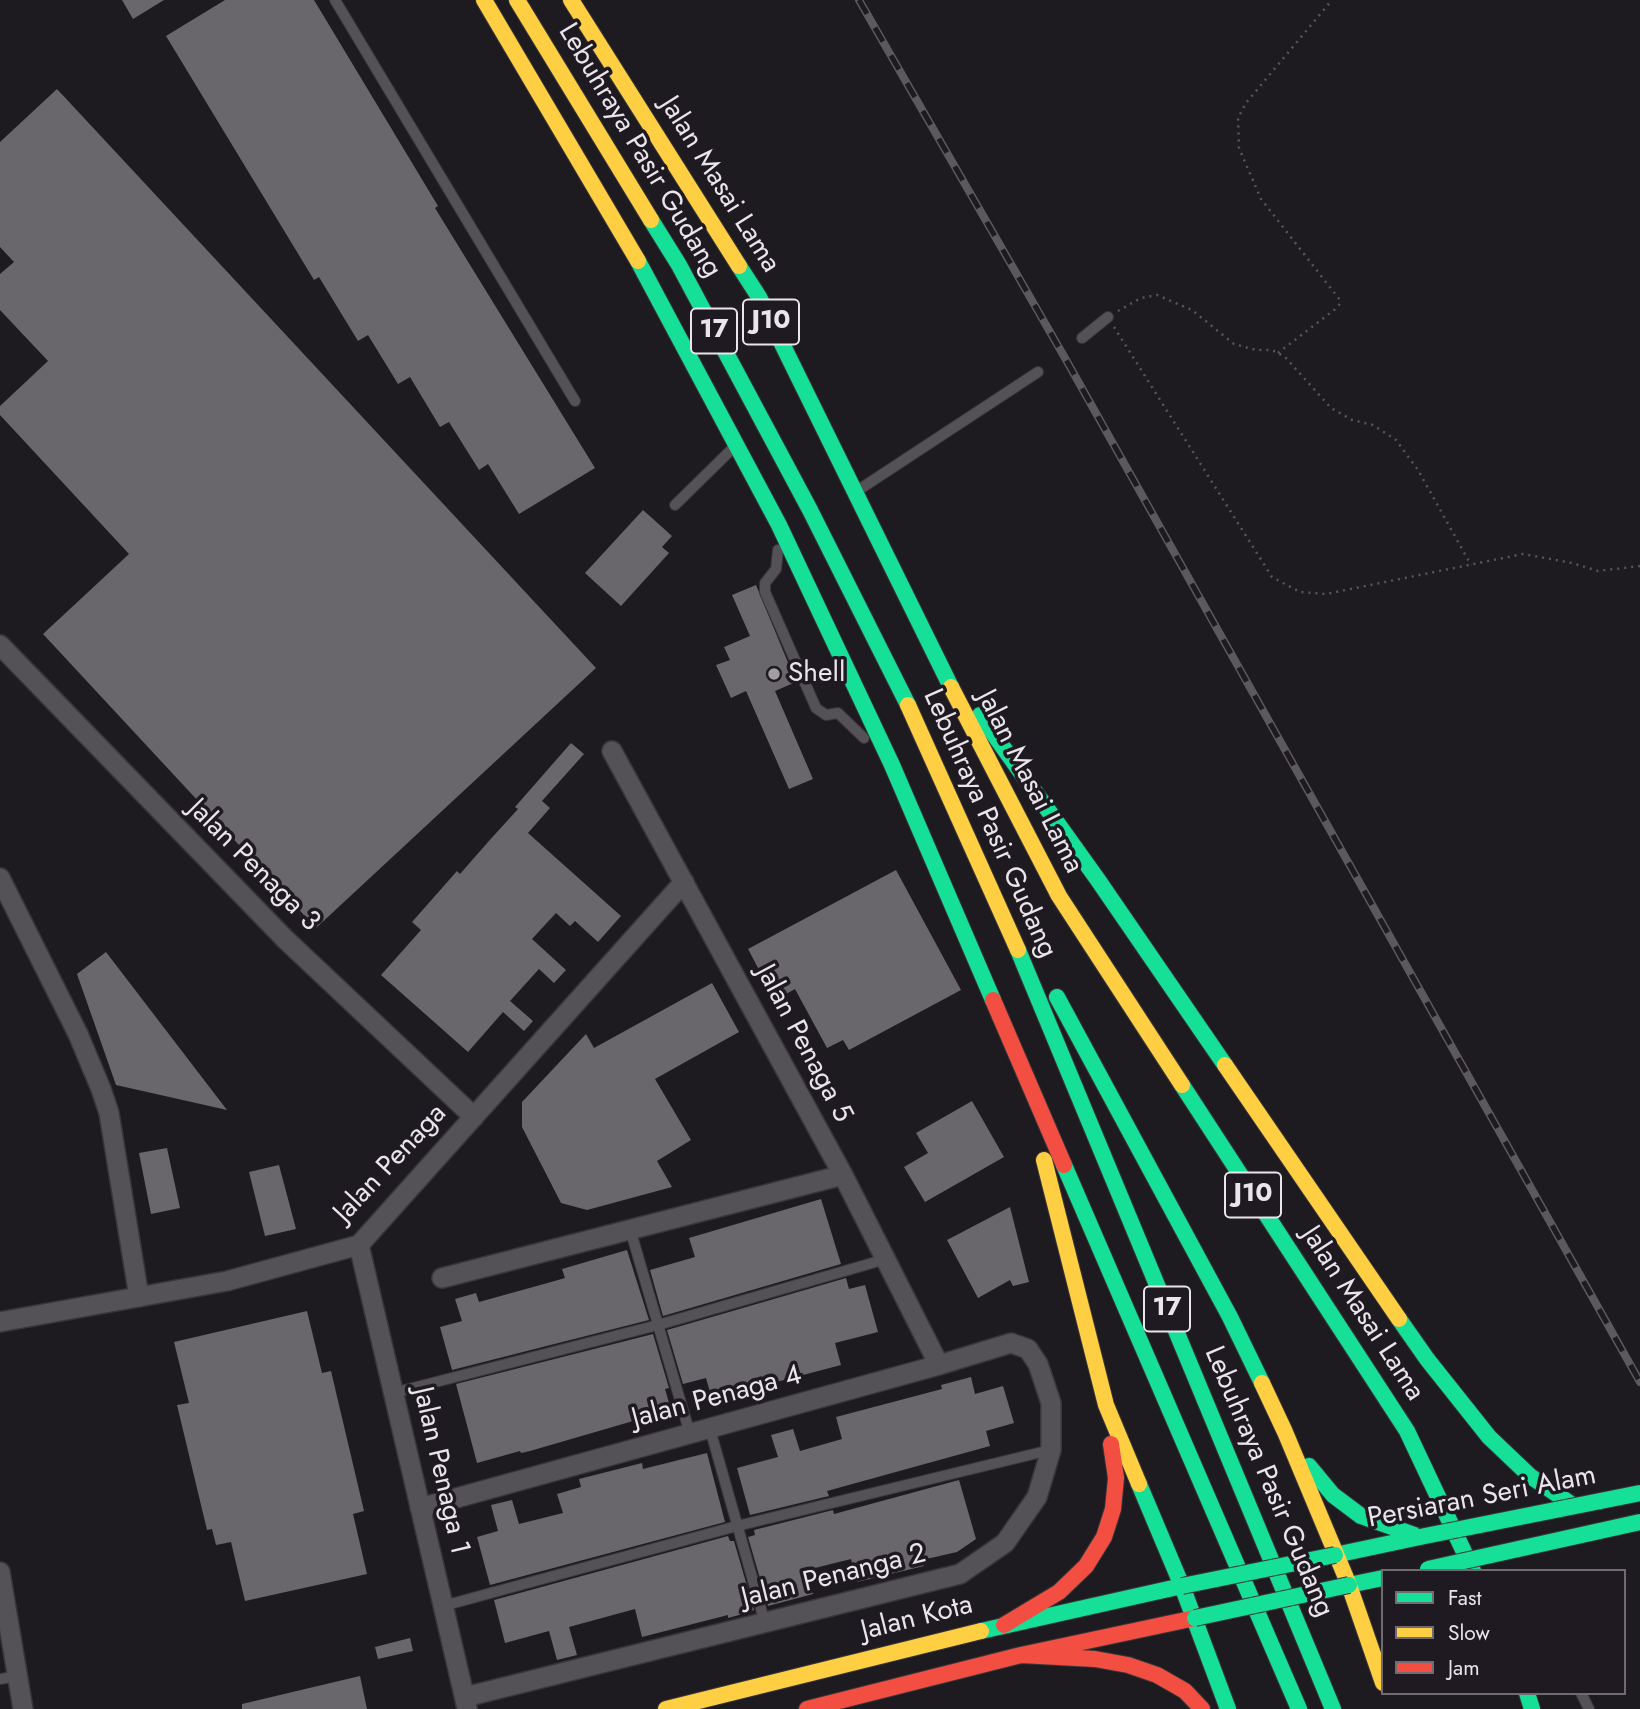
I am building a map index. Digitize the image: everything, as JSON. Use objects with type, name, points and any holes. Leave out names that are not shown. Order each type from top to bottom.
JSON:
[{"type":"main road","name":"Lebuhraya Pasir Gudang","points":[[484,0],[650,280],[779,525],[892,765],[1299,1709]]},
{"type":"main road","name":"Lebuhraya Pasir Gudang","points":[[517,0],[679,265],[893,673],[1001,908],[1333,1709]]},
{"type":"main road","name":"Jalan Masai Lama","points":[[570,0],[759,297],[938,663],[1059,896],[1407,1431],[1472,1569]]},
{"type":"main road","points":[[938,663],[996,736],[1051,814],[1427,1359],[1489,1437],[1530,1476],[1574,1506]]},
{"type":"main road","points":[[1021,827],[1026,813],[1032,808],[1040,808],[1051,814]]},
{"type":"main road","points":[[1001,908],[1066,1011],[1230,1317],[1284,1432],[1349,1585],[1381,1677]]},
{"type":"main road","points":[[1002,1019],[1044,1157],[1106,1405],[1116,1478],[1113,1509],[1104,1537],[1086,1566],[1059,1592],[1004,1625]]},
{"type":"main road","points":[[1106,1405],[1195,1618],[1228,1709]]},
{"type":"main road","points":[[1284,1432],[1321,1483],[1349,1509],[1370,1520],[1420,1537]]},
{"type":"main road","name":"Persiaran Seri Alam","points":[[1182,1586],[1640,1493]]},
{"type":"main road","name":"Persiaran Seri Alam","points":[[1428,1569],[1640,1522]]},
{"type":"main road","points":[[807,1709],[1021,1655],[1381,1578]]},
{"type":"main road","name":"Jalan Kota","points":[[666,1709],[1004,1625],[1182,1586]]},
{"type":"main road","points":[[1021,1655],[1095,1659],[1128,1665],[1157,1675],[1185,1691],[1202,1709]]},
{"type":"street","name":"Jalan Penaga 3","points":[[0,645],[285,939],[474,1117]]},
{"type":"street","name":"Jalan Penaga 5","points":[[612,751],[842,1175],[939,1366]]},
{"type":"street","points":[[0,878],[78,1034],[109,1112],[139,1297]]},
{"type":"street","name":"Jalan Penaga","points":[[0,1322],[228,1281],[359,1245],[684,882]]},
{"type":"street","points":[[442,1278],[842,1175]]},
{"type":"street","name":"Jalan Penaga 1","points":[[359,1245],[466,1703]]},
{"type":"street","name":"Jalan Penaga 4","points":[[420,1508],[939,1366],[1011,1343],[1028,1349]]},
{"type":"street","name":"Jalan Penanga 2","points":[[466,1703],[960,1574],[1005,1543],[1037,1497],[1051,1450],[1051,1403],[1038,1364],[1028,1349]]},
{"type":"street","points":[[0,1572],[9,1677],[23,1709]]},
{"type":"lane","points":[[335,0],[575,401]]},
{"type":"lane","points":[[1082,338],[1108,317]]},
{"type":"lane","points":[[856,491],[1038,372]]},
{"type":"lane","points":[[675,505],[737,444]]},
{"type":"lane","points":[[779,525],[776,569],[767,579],[764,588],[816,708],[826,715],[838,713],[892,765]]},
{"type":"lane","points":[[631,1230],[690,1434]]},
{"type":"lane","points":[[393,1393],[658,1325],[886,1259]]},
{"type":"lane","points":[[710,1429],[765,1623]]},
{"type":"lane","points":[[443,1606],[737,1525],[1051,1450]]},
{"type":"path","points":[[1278,353],[1334,310],[1340,300],[1261,199],[1240,148],[1238,118],[1246,103],[1332,0]]},
{"type":"path","points":[[1471,565],[1418,470],[1396,440],[1373,425],[1352,420],[1331,408],[1285,356],[1272,350],[1256,351],[1234,344],[1192,310],[1157,295],[1141,298],[1108,317],[1272,577],[1300,592],[1326,594],[1471,565],[1523,554],[1598,571],[1640,566]]},
{"type":"building","points":[[122,0],[164,0],[133,19]]},
{"type":"building","points":[[225,0],[314,0],[438,206],[435,208],[595,468],[519,514],[488,464],[479,470],[449,422],[440,427],[410,377],[398,384],[368,335],[358,341],[319,277],[314,280],[166,36]]},
{"type":"building","points":[[57,89],[596,668],[316,928],[43,634],[129,554],[0,415],[0,406],[48,361],[0,310],[0,274],[14,262],[0,247],[0,142]]},
{"type":"building","points":[[643,510],[672,536],[662,547],[669,553],[621,606],[585,573]]},
{"type":"building","points":[[756,585],[796,682],[775,691],[813,779],[789,789],[746,691],[731,698],[716,665],[730,660],[724,647],[750,636],[732,595]]},
{"type":"building","points":[[571,743],[584,754],[542,801],[550,808],[528,833],[621,916],[598,942],[575,921],[570,926],[556,913],[532,939],[566,970],[554,983],[539,969],[510,1001],[533,1021],[524,1031],[503,1012],[468,1052],[381,975],[421,930],[412,922],[457,871],[460,874],[518,809],[515,807]]},
{"type":"building","points":[[896,870],[961,990],[849,1050],[843,1040],[827,1048],[795,989],[775,1000],[748,949]]},
{"type":"building","points":[[106,952],[227,1110],[116,1085],[77,974]]},
{"type":"building","points":[[712,983],[739,1032],[655,1079],[691,1140],[657,1161],[672,1187],[587,1210],[561,1203],[522,1127],[522,1102],[586,1034],[594,1048]]},
{"type":"building","points":[[972,1101],[1004,1157],[925,1202],[904,1167],[928,1153],[916,1133]]},
{"type":"building","points":[[167,1148],[180,1208],[151,1214],[139,1153]]},
{"type":"building","points":[[279,1165],[296,1229],[265,1236],[249,1172]]},
{"type":"building","points":[[821,1199],[841,1264],[663,1316],[650,1270],[695,1257],[689,1238]]},
{"type":"building","points":[[1010,1207],[1029,1282],[1013,1286],[1010,1280],[978,1298],[947,1240]]},
{"type":"building","points":[[627,1250],[649,1320],[452,1370],[440,1327],[462,1321],[455,1299],[476,1293],[479,1302],[544,1284],[565,1278],[562,1269]]},
{"type":"building","points":[[846,1278],[849,1289],[865,1285],[878,1332],[835,1343],[841,1365],[712,1399],[706,1378],[683,1384],[667,1330]]},
{"type":"building","points":[[307,1311],[322,1373],[331,1371],[364,1511],[353,1514],[367,1574],[245,1601],[231,1542],[216,1545],[212,1529],[207,1530],[177,1405],[189,1403],[174,1342]]},
{"type":"building","points":[[653,1334],[669,1388],[665,1389],[671,1410],[530,1451],[520,1451],[477,1463],[456,1384]]},
{"type":"building","points":[[971,1377],[975,1394],[1003,1386],[1014,1423],[986,1431],[990,1446],[827,1491],[829,1496],[750,1515],[737,1468],[778,1457],[771,1435],[793,1429],[800,1451],[842,1439],[836,1417],[942,1389],[941,1385]]},
{"type":"building","points":[[707,1453],[725,1522],[490,1585],[477,1537],[498,1531],[491,1505],[512,1500],[519,1524],[563,1513],[557,1494],[581,1487],[579,1479],[642,1463],[643,1469]]},
{"type":"building","points":[[959,1480],[976,1539],[957,1552],[922,1560],[924,1566],[857,1582],[851,1559],[807,1570],[813,1594],[768,1606],[748,1537],[755,1535],[754,1530],[833,1510],[834,1514]]},
{"type":"building","points":[[728,1536],[730,1541],[734,1541],[754,1610],[750,1612],[642,1637],[635,1609],[569,1627],[577,1655],[557,1660],[549,1631],[505,1643],[494,1600]]},
{"type":"building","points":[[410,1638],[413,1651],[378,1659],[375,1647]]},
{"type":"building","points":[[360,1676],[367,1709],[242,1709],[242,1704]]},
{"type":"railway","points":[[859,0],[1065,358],[1640,1382]]},
{"type":"traffic: fast","points":[[651,220],[679,265],[810,510],[908,705]]},
{"type":"traffic: fast","points":[[638,261],[779,525],[892,765],[993,1000]]},
{"type":"traffic: fast","points":[[739,266],[759,297],[951,687]]},
{"type":"traffic: fast","points":[[980,715],[1225,1065]]},
{"type":"traffic: fast","points":[[1018,950],[1333,1709]]},
{"type":"traffic: fast","points":[[1057,997],[1230,1317],[1262,1383]]},
{"type":"traffic: fast","points":[[1182,1085],[1407,1431],[1472,1569]]},
{"type":"traffic: fast","points":[[1064,1165],[1299,1709]]},
{"type":"traffic: fast","points":[[1399,1319],[1489,1437],[1530,1476],[1574,1506]]},
{"type":"traffic: fast","points":[[1309,1466],[1333,1495],[1361,1516],[1420,1537]]},
{"type":"traffic: fast","points":[[1139,1484],[1182,1586],[1228,1709]]},
{"type":"traffic: fast","points":[[1420,1537],[1640,1493]]},
{"type":"traffic: fast","points":[[1428,1569],[1640,1522]]},
{"type":"traffic: fast","points":[[1335,1555],[1420,1537]]},
{"type":"traffic: fast","points":[[1182,1586],[1335,1555]]},
{"type":"traffic: fast","points":[[1349,1585],[1381,1578]]},
{"type":"traffic: fast","points":[[1195,1618],[1349,1585]]},
{"type":"traffic: fast","points":[[981,1631],[1182,1586]]},
{"type":"traffic: fast","points":[[1528,1695],[1532,1709]]},
{"type":"traffic: slow","points":[[484,0],[638,261]]},
{"type":"traffic: slow","points":[[517,0],[651,220]]},
{"type":"traffic: slow","points":[[571,0],[739,266]]},
{"type":"traffic: slow","points":[[951,687],[1059,896],[1182,1085]]},
{"type":"traffic: slow","points":[[908,705],[1018,950]]},
{"type":"traffic: slow","points":[[1225,1065],[1399,1319]]},
{"type":"traffic: slow","points":[[1044,1160],[1106,1405],[1139,1484]]},
{"type":"traffic: slow","points":[[1262,1383],[1349,1585],[1381,1677]]},
{"type":"traffic: slow","points":[[666,1709],[981,1631]]},
{"type":"traffic: jam","points":[[993,1000],[1064,1165]]},
{"type":"traffic: jam","points":[[1004,1625],[1059,1592],[1086,1566],[1104,1537],[1113,1509],[1116,1478],[1111,1444]]},
{"type":"traffic: jam","points":[[807,1709],[1021,1655],[1195,1618]]},
{"type":"traffic: jam","points":[[1021,1655],[1095,1659],[1128,1665],[1157,1675],[1185,1691],[1202,1709]]},
{"type":"place","name":"Shell","points":[[774,674]]}]
